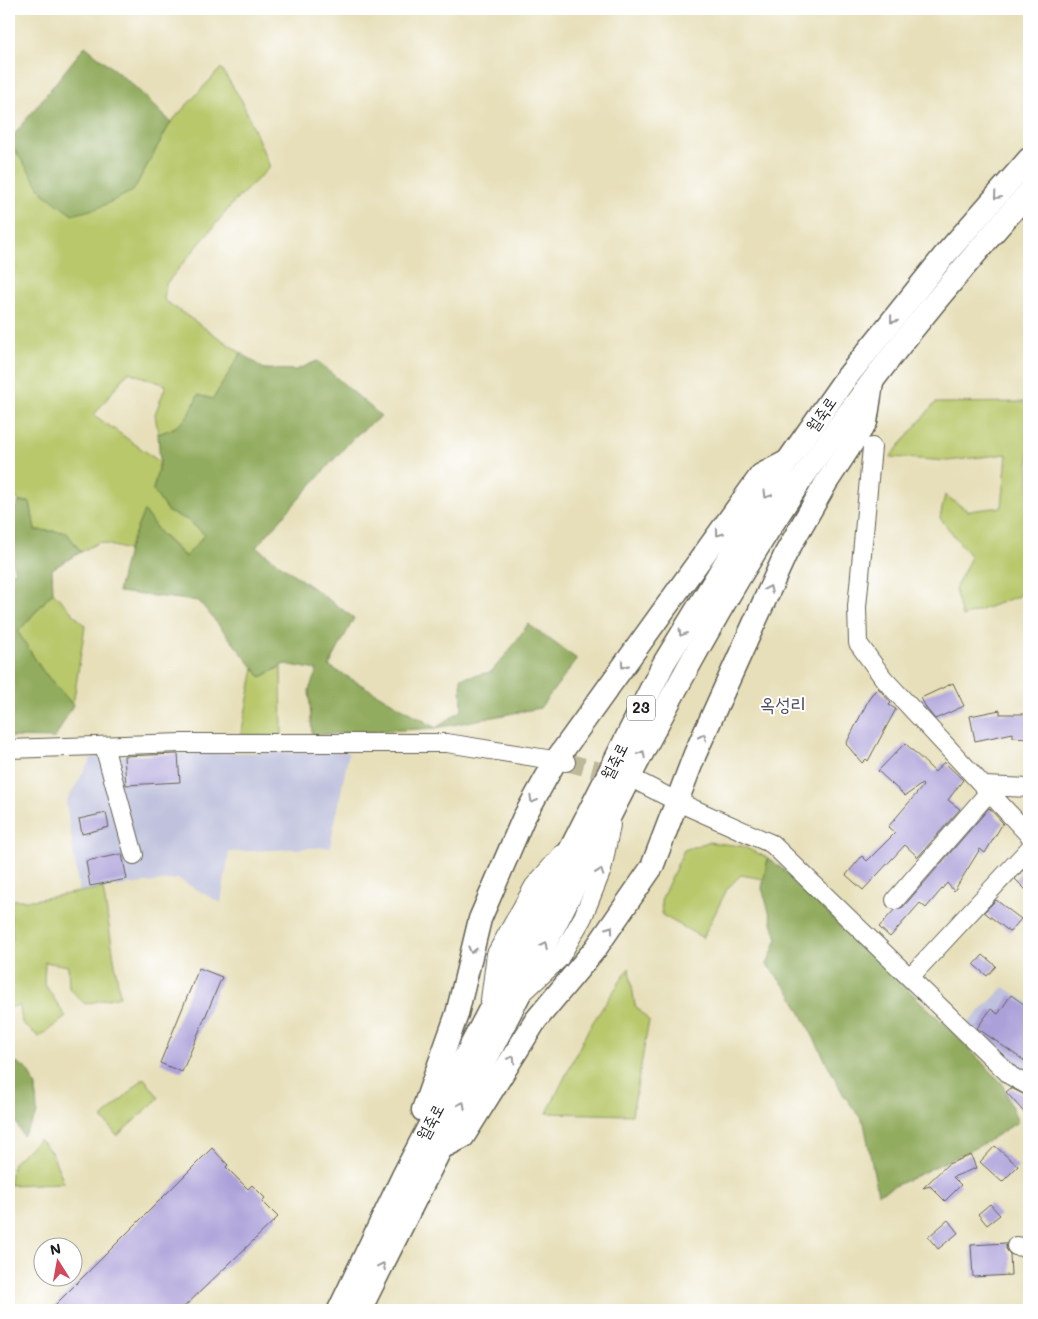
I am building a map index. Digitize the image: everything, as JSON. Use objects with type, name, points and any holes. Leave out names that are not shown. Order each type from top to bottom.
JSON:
[{"type":"main road","name":"월죽로","points":[[339,1310],[404,1174],[489,1011],[572,842],[664,663],[787,462],[843,382],[925,279],[1029,159]]},
{"type":"main road","name":"월죽로","points":[[360,1310],[439,1149],[617,800],[741,574],[811,466],[873,379],[952,279],[1029,192]]},
{"type":"main road","points":[[439,1149],[463,1137],[536,1020],[596,948],[626,908],[652,867],[695,754],[786,553],[826,483],[866,422],[873,379]]},
{"type":"main road","points":[[404,1174],[403,1148],[431,1092],[457,1014],[480,919],[523,819],[561,761],[761,475],[787,462]]},
{"type":"street","points":[[872,447],[857,607],[858,643],[884,679],[1029,835]]},
{"type":"street","points":[[9,749],[190,743],[447,743],[561,761]]},
{"type":"street","points":[[104,746],[134,855]]},
{"type":"street","points":[[641,783],[678,802],[772,844],[1011,1076],[1029,1086]]},
{"type":"street","points":[[894,900],[987,789],[1029,788]]},
{"type":"street","points":[[910,977],[1029,849]]},
{"type":"shaded area","points":[[349,752],[330,847],[229,852],[221,903],[178,879],[79,891],[66,802],[92,757],[201,753]]},
{"type":"shaded area","points":[[1004,987],[1029,1003],[1029,1077],[1008,1064],[967,1024]]},
{"type":"green space","points":[[85,46],[133,85],[171,122],[133,191],[98,208],[72,215],[43,193],[9,141]]},
{"type":"green space","points":[[221,68],[242,101],[270,167],[233,203],[166,284],[164,300],[241,353],[213,399],[198,395],[188,416],[179,424],[166,431],[158,434],[155,414],[166,385],[128,372],[94,415],[160,462],[153,490],[168,512],[188,520],[205,535],[186,557],[160,533],[144,512],[128,550],[99,542],[81,552],[66,532],[35,530],[30,502],[19,502],[9,485],[9,141],[18,154],[133,191],[171,122]]},
{"type":"green space","points":[[241,353],[264,369],[296,370],[317,361],[381,416],[354,437],[256,547],[354,618],[329,666],[436,728],[312,735],[309,690],[317,670],[285,664],[261,677],[199,601],[118,592],[128,550],[144,511],[160,533],[185,557],[205,535],[188,520],[168,512],[153,490],[160,462],[158,434],[173,428],[184,420],[188,416],[198,395],[213,399]]},
{"type":"green space","points":[[1029,402],[1029,592],[962,617],[955,589],[971,557],[940,518],[945,495],[968,511],[1002,507],[1007,454],[948,461],[890,457],[935,403]]},
{"type":"green space","points":[[19,502],[30,502],[35,530],[66,532],[81,552],[52,569],[53,592],[18,632],[42,670],[73,705],[55,738],[9,737],[9,571],[15,573],[9,546],[9,515]]},
{"type":"green space","points":[[53,592],[85,626],[73,705],[42,670],[18,632]]},
{"type":"green space","points":[[528,624],[577,659],[540,708],[436,728],[462,710],[461,678],[491,672],[510,650]]},
{"type":"green space","points":[[281,667],[282,736],[241,735],[254,668],[261,677]]},
{"type":"green space","points":[[708,842],[742,846],[768,858],[764,879],[741,875],[727,889],[703,938],[662,915],[661,900],[684,850]]},
{"type":"green space","points":[[768,858],[795,879],[841,927],[952,1031],[1002,1083],[1018,1122],[983,1144],[878,1194],[864,1123],[843,1094],[791,994],[767,965],[777,939],[762,888]]},
{"type":"green space","points":[[103,888],[120,996],[85,1004],[69,988],[68,966],[45,962],[44,983],[66,1017],[39,1037],[22,1023],[20,1006],[9,1007],[9,942],[13,939],[9,900],[33,900]]},
{"type":"green space","points":[[629,968],[635,1005],[649,1021],[632,1115],[547,1113],[589,1028]]},
{"type":"green space","points":[[9,1041],[13,1061],[27,1069],[36,1087],[37,1114],[23,1136],[9,1108]]},
{"type":"green space","points":[[144,1078],[159,1098],[117,1136],[102,1118]]},
{"type":"green space","points":[[39,1139],[52,1153],[64,1183],[9,1185],[13,1163]]},
{"type":"building","points":[[953,683],[964,706],[935,719],[921,698]]},
{"type":"building","points":[[878,688],[891,703],[889,705],[896,709],[868,761],[866,759],[862,763],[846,744],[871,695]]},
{"type":"building","points":[[1000,710],[1000,714],[1029,714],[1029,738],[1013,737],[1013,733],[975,741],[970,716]]},
{"type":"building","points":[[905,743],[935,772],[944,762],[963,780],[948,800],[960,809],[918,857],[905,845],[863,890],[846,875],[862,856],[867,861],[895,833],[888,827],[923,786],[922,784],[905,796],[878,771]]},
{"type":"building","points":[[178,754],[180,782],[126,785],[124,756]]},
{"type":"building","points":[[989,808],[1003,823],[985,853],[980,849],[954,891],[947,883],[926,908],[920,903],[890,937],[879,927],[894,910],[903,907]]},
{"type":"building","points":[[106,813],[109,827],[82,834],[79,819]]},
{"type":"building","points":[[122,854],[127,879],[90,886],[86,861]]},
{"type":"building","points":[[1029,864],[1029,893],[1015,879]]},
{"type":"building","points":[[996,900],[1021,919],[1010,932],[984,912]]},
{"type":"building","points":[[983,955],[996,966],[987,976],[974,965]]},
{"type":"building","points":[[199,968],[222,977],[182,1072],[160,1063]]},
{"type":"building","points":[[1011,995],[1029,1008],[1029,1064],[977,1028],[991,1009],[998,1014]]},
{"type":"building","points":[[1011,1088],[1029,1097],[1029,1118],[1006,1092]]},
{"type":"building","points":[[995,1146],[1018,1166],[1002,1182],[980,1162]]},
{"type":"building","points":[[212,1148],[228,1165],[226,1167],[248,1189],[252,1185],[265,1198],[262,1201],[278,1217],[181,1310],[50,1310],[74,1286],[82,1286],[82,1278]]},
{"type":"building","points":[[971,1155],[976,1168],[953,1177],[961,1185],[945,1201],[930,1186],[923,1188],[948,1164]]},
{"type":"building","points":[[990,1204],[1000,1215],[987,1225],[978,1214]]},
{"type":"building","points":[[948,1220],[958,1233],[938,1249],[928,1237]]},
{"type":"building","points":[[1006,1243],[1006,1249],[1010,1254],[1011,1275],[973,1277],[971,1245]]},
{"type":"tunnel","points":[[566,762],[619,776]]},
{"type":"district","name":"옥성리","points":[[783,704]]}]
